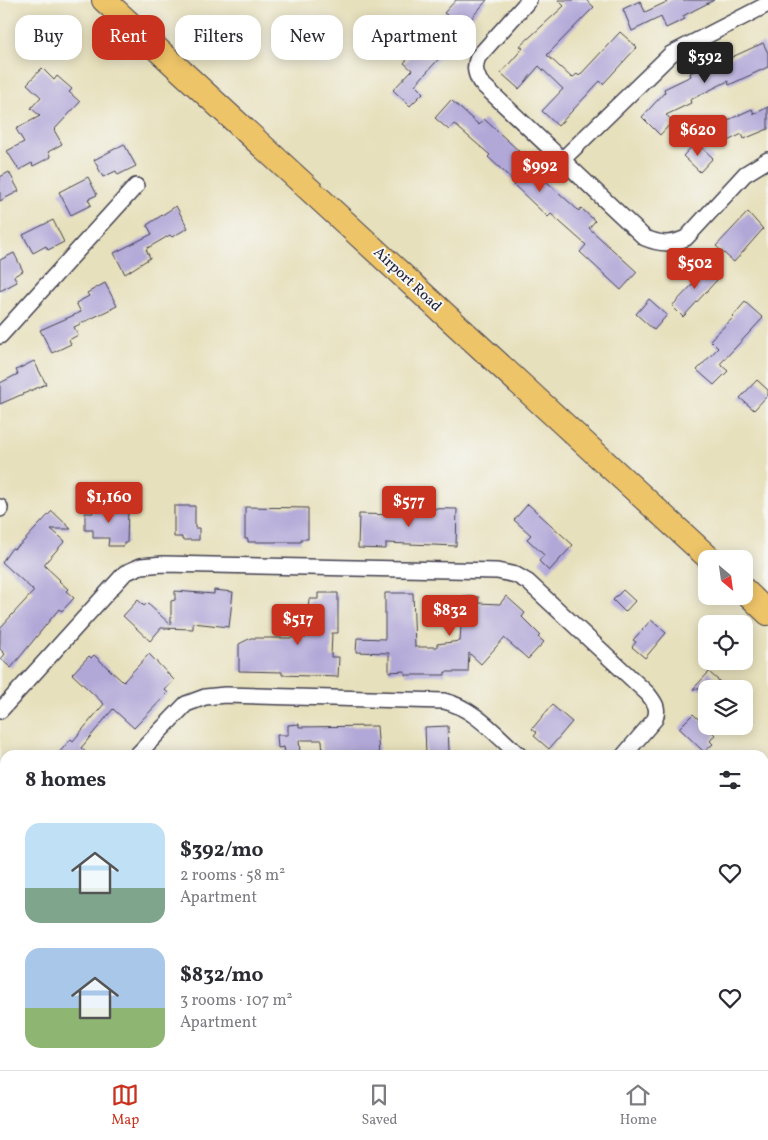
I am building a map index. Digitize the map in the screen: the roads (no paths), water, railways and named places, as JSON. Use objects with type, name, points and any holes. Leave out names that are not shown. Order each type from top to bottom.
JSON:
[{"type":"main road","name":"Airport Road","points":[[104,0],[700,550]]},
{"type":"main road","points":[[753,599],[768,613]]},
{"type":"street","points":[[529,0],[478,57],[475,64],[475,73],[480,82],[645,238],[660,244],[675,243],[686,238],[745,174],[768,160]]},
{"type":"street","points":[[563,159],[671,54],[768,4]]},
{"type":"street","points":[[0,336],[136,186]]},
{"type":"street","points":[[0,711],[125,573],[141,566],[172,564],[497,571],[516,575],[528,582],[648,694],[656,705],[658,712],[655,719],[628,750]]},
{"type":"street","points":[[142,750],[186,704],[205,697],[225,695],[444,701],[458,704],[470,712],[513,750]]}]
